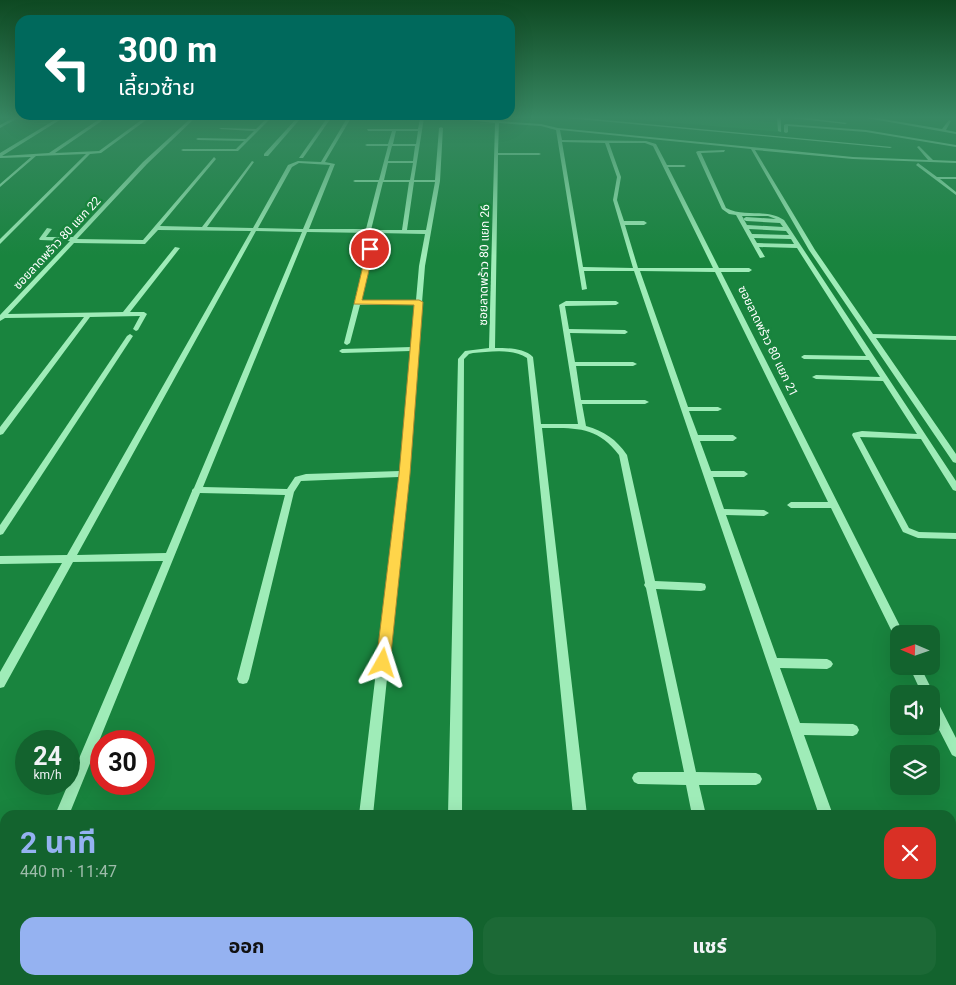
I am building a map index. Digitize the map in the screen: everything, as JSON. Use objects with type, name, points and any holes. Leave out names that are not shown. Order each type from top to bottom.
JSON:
[{"type":"street","points":[[0,186],[25,164]]},
{"type":"street","points":[[0,242],[78,164]]},
{"type":"street","name":"ซอยลาดพร้าว 80 แยก 22","points":[[1,317],[143,164]]},
{"type":"street","points":[[49,229],[42,239],[145,242],[209,164]]},
{"type":"street","points":[[204,228],[251,164]]},
{"type":"street","points":[[0,683],[68,558],[290,166],[294,164]]},
{"type":"street","points":[[64,810],[333,164]]},
{"type":"street","points":[[347,343],[357,303],[380,181],[385,164]]},
{"type":"street","points":[[404,231],[410,181],[414,164]]},
{"type":"street","points":[[367,810],[404,474],[422,266],[438,181],[439,164]]},
{"type":"street","name":"ซอยลาดพร้าว 80 แยก 26","points":[[492,350],[496,164]]},
{"type":"street","points":[[564,164],[584,289]]},
{"type":"street","points":[[615,164],[619,177],[614,195],[636,269],[824,810]]},
{"type":"street","points":[[703,164],[724,209],[740,216],[769,214],[782,221],[956,488]]},
{"type":"street","points":[[761,164],[812,250],[873,336],[956,460]]},
{"type":"street","points":[[918,164],[946,165],[956,168]]},
{"type":"street","points":[[918,164],[956,194]]},
{"type":"street","points":[[666,166],[684,166]]},
{"type":"street","name":"ซอยลาดพร้าว 80 แยก 21","points":[[666,166],[894,625]]},
{"type":"street","points":[[936,178],[956,178]]},
{"type":"street","points":[[355,181],[438,181]]},
{"type":"street","points":[[740,216],[762,257]]},
{"type":"street","points":[[622,223],[644,223]]},
{"type":"street","points":[[746,227],[787,229]]},
{"type":"street","points":[[157,228],[428,232]]},
{"type":"street","points":[[750,236],[792,237]]},
{"type":"street","points":[[755,245],[797,246]]},
{"type":"street","points":[[126,313],[176,248]]},
{"type":"street","points":[[581,269],[749,270]]},
{"type":"street","points":[[357,303],[419,302]]},
{"type":"street","points":[[582,426],[563,304],[616,302]]},
{"type":"street","points":[[1,317],[126,313],[145,315],[136,328]]},
{"type":"street","points":[[0,432],[89,314]]},
{"type":"street","points":[[566,331],[625,332]]},
{"type":"street","points":[[0,532],[130,336]]},
{"type":"street","points":[[873,336],[956,338]]},
{"type":"street","points":[[342,351],[414,349]]},
{"type":"street","points":[[455,810],[461,359],[467,352],[492,350],[521,352],[530,357],[579,810]]},
{"type":"street","points":[[804,357],[872,358]]},
{"type":"street","points":[[572,364],[633,364]]},
{"type":"street","points":[[816,377],[885,380]]},
{"type":"street","points":[[578,402],[645,402]]},
{"type":"street","points":[[684,409],[718,409]]},
{"type":"street","points":[[538,426],[582,426],[610,438],[622,455],[698,810]]},
{"type":"street","points":[[923,438],[856,435],[906,530],[918,535],[956,536]]},
{"type":"street","points":[[694,438],[733,438]]},
{"type":"street","points":[[243,679],[290,492],[298,479],[306,477],[404,474]]},
{"type":"street","points":[[707,474],[744,474]]},
{"type":"street","points":[[196,490],[290,492]]},
{"type":"street","points":[[791,505],[834,504]]},
{"type":"street","points":[[720,512],[764,513]]},
{"type":"street","points":[[0,560],[169,557]]},
{"type":"street","points":[[649,585],[701,587]]},
{"type":"street","points":[[773,663],[827,664]]},
{"type":"street","points":[[940,719],[956,751]]},
{"type":"street","points":[[796,729],[853,730]]},
{"type":"street","points":[[638,778],[756,779]]},
{"type":"route","points":[[370,249],[357,303],[419,302],[404,474],[383,663]]}]
